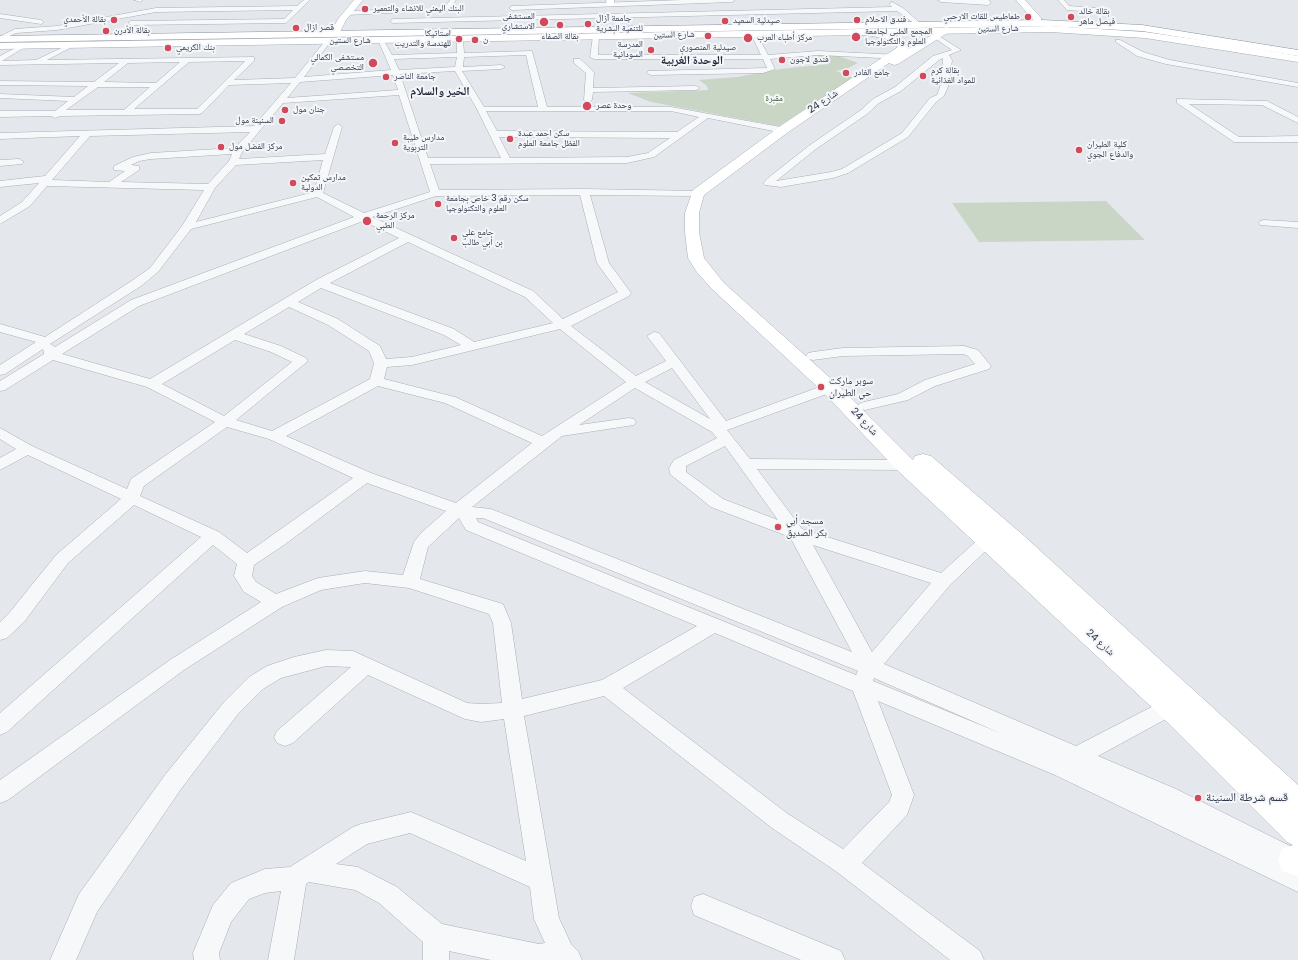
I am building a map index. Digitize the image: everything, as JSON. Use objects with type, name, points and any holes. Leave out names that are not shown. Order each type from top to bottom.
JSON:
[{"type":"main road","points":[[338,28],[359,0]]},
{"type":"main road","points":[[351,12],[364,0]]},
{"type":"main road","points":[[1020,0],[1038,20]]},
{"type":"main road","name":"شارع الستين","points":[[227,38],[338,28],[431,31],[974,23],[1038,20],[1101,22],[1195,32],[1257,44],[1298,54]]},
{"type":"main road","name":"شارع الستين","points":[[1,40],[22,46],[431,31],[638,28],[817,23],[1042,23],[1108,26],[1179,33],[1298,50]]},
{"type":"main road","name":"شارع الستين","points":[[1,40],[754,34],[1040,26],[1121,30],[1298,54]]},
{"type":"main road","name":"شارع الستين","points":[[1,40],[99,27],[227,38],[328,41],[944,29],[1050,29],[1108,31],[1188,40],[1298,59]]},
{"type":"main road","name":"شارع 24","points":[[944,29],[903,60],[811,119],[711,193],[706,200],[703,232],[707,255],[711,263],[731,284],[813,356],[925,463],[1038,562],[1298,805]]},
{"type":"main road","points":[[865,32],[881,34],[898,41],[904,48],[903,60]]},
{"type":"main road","name":"شارع 24","points":[[903,60],[784,130],[698,193],[692,213],[692,232],[696,258],[702,268],[718,286],[830,388],[905,465],[1170,707],[1290,859]]},
{"type":"street","points":[[138,0],[134,4],[156,10],[299,8]]},
{"type":"street","points":[[192,22],[220,0]]},
{"type":"street","points":[[0,22],[12,19],[68,26],[99,27],[192,22],[286,21],[307,0]]},
{"type":"street","points":[[446,10],[453,0]]},
{"type":"street","points":[[508,8],[563,3],[732,0]]},
{"type":"street","points":[[888,0],[917,23]]},
{"type":"street","points":[[941,0],[988,3],[986,0]]},
{"type":"street","points":[[1061,0],[1067,8],[1095,7],[1101,22]]},
{"type":"street","points":[[690,1],[703,25]]},
{"type":"street","points":[[563,3],[566,28]]},
{"type":"street","points":[[803,4],[817,23]]},
{"type":"street","points":[[400,9],[393,21],[901,9]]},
{"type":"street","points":[[351,12],[400,9],[415,11]]},
{"type":"street","points":[[99,27],[156,10]]},
{"type":"street","points":[[438,10],[454,10]]},
{"type":"street","points":[[0,16],[14,17],[12,19]]},
{"type":"street","points":[[1,40],[14,31],[68,26]]},
{"type":"street","points":[[651,73],[763,71],[771,69],[754,34]]},
{"type":"street","points":[[596,36],[594,57],[765,57],[818,54],[903,60],[936,58],[946,56],[954,52],[956,48],[935,36]]},
{"type":"street","points":[[460,39],[461,55],[458,71],[481,109],[506,159]]},
{"type":"street","points":[[381,40],[396,72],[435,193]]},
{"type":"street","points":[[3,368],[136,284],[154,270],[186,227],[211,187],[233,162],[238,151],[281,101],[328,41]]},
{"type":"street","points":[[1118,41],[1140,54],[1169,62],[1298,85]]},
{"type":"street","points":[[36,63],[72,45]]},
{"type":"street","points":[[0,59],[22,46]]},
{"type":"street","points":[[390,57],[529,53],[543,109]]},
{"type":"street","points":[[936,58],[898,89],[876,101],[864,112],[813,147],[768,183],[781,184],[833,176],[845,171],[905,135],[933,100],[940,96],[945,84],[948,60],[946,56]]},
{"type":"street","points":[[648,57],[656,89]]},
{"type":"street","points":[[0,63],[251,59],[199,111],[0,114]]},
{"type":"street","points":[[30,135],[75,99],[128,60]]},
{"type":"street","points":[[126,112],[187,60]]},
{"type":"street","points":[[60,71],[70,62]]},
{"type":"street","points":[[578,62],[590,72],[587,109]]},
{"type":"street","points":[[228,83],[298,80],[458,68],[501,67]]},
{"type":"street","points":[[92,76],[108,76]]},
{"type":"street","points":[[0,83],[158,85]]},
{"type":"street","points":[[588,90],[696,88]]},
{"type":"street","points":[[281,101],[403,92]]},
{"type":"street","points":[[0,96],[75,99]]},
{"type":"street","points":[[1298,120],[1264,103],[1180,101],[1237,140],[1298,139]]},
{"type":"street","points":[[481,109],[671,109],[784,130]]},
{"type":"street","points":[[424,161],[506,159],[627,160],[651,155],[707,115]]},
{"type":"street","points":[[318,194],[338,127]]},
{"type":"street","points":[[0,136],[256,129]]},
{"type":"street","points":[[0,221],[26,204],[87,134]]},
{"type":"street","points":[[494,134],[679,135]]},
{"type":"street","points":[[110,185],[136,168],[117,168],[136,159],[157,156],[238,151]]},
{"type":"street","points":[[233,162],[329,157]]},
{"type":"street","points":[[0,162],[19,162]]},
{"type":"street","points":[[0,184],[46,181],[110,185],[211,187]]},
{"type":"street","points":[[382,363],[412,362],[471,346],[562,326],[625,293],[603,263],[584,192]]},
{"type":"street","points":[[0,387],[135,303],[363,217],[435,193],[698,193]]},
{"type":"street","points":[[186,227],[318,194],[407,238],[529,294],[562,326],[635,382],[722,432]]},
{"type":"street","points":[[1264,223],[1298,225]]},
{"type":"street","points":[[152,384],[320,283],[407,238]]},
{"type":"street","points":[[320,283],[449,332],[471,346]]},
{"type":"street","points":[[135,303],[136,284]]},
{"type":"street","points":[[288,302],[333,322],[375,349],[382,363],[376,381]]},
{"type":"street","points":[[1,329],[46,341]]},
{"type":"street","points":[[0,634],[18,617],[62,559],[131,499],[137,482],[225,422],[300,361],[276,349],[234,335]]},
{"type":"street","points":[[654,336],[804,544],[866,676],[903,796],[899,808],[845,864]]},
{"type":"street","points":[[46,341],[51,355]]},
{"type":"street","points":[[813,356],[843,352],[964,350],[973,353],[984,366],[930,383],[902,397],[865,406]]},
{"type":"street","points":[[51,355],[152,384],[225,422],[274,436],[365,477],[462,511],[485,513],[1070,762],[1290,859]]},
{"type":"street","points":[[410,582],[420,546],[427,537],[462,511],[543,442],[635,382],[674,362]]},
{"type":"street","points":[[274,436],[376,381],[450,400],[543,442]]},
{"type":"street","points":[[830,388],[722,432],[680,463],[677,468],[678,474],[717,503],[795,533],[944,580]]},
{"type":"street","points":[[556,433],[629,422]]},
{"type":"street","points":[[0,433],[27,449],[131,499],[213,536],[246,562]]},
{"type":"street","points":[[0,465],[27,449]]},
{"type":"street","points":[[746,464],[803,463],[905,465]]},
{"type":"street","points":[[275,602],[250,587],[243,576],[246,562],[278,541],[365,477]]},
{"type":"street","points":[[462,511],[472,526],[714,624],[866,676]]},
{"type":"street","points":[[0,726],[213,536]]},
{"type":"street","points":[[866,676],[944,580],[988,540]]},
{"type":"street","points":[[0,793],[177,665],[275,602],[318,584],[365,577],[410,582],[496,609],[502,623],[513,710],[533,824],[547,919],[565,957],[539,957],[436,948],[388,894],[358,879],[300,874],[265,881],[240,890],[222,914],[206,953],[207,960]]},
{"type":"street","points":[[63,960],[88,903],[173,782],[230,708],[256,683],[274,672],[311,660],[340,657],[353,659],[466,711],[495,713],[607,687],[714,624]]},
{"type":"street","points":[[285,737],[366,665]]},
{"type":"street","points":[[607,687],[780,821],[845,864],[972,960]]},
{"type":"street","points":[[1070,762],[1170,707]]},
{"type":"street","points":[[281,960],[300,874],[361,835],[411,822],[540,879]]},
{"type":"street","points":[[703,906],[832,960]]},
{"type":"green space","name":"مقبرة","points":[[813,55],[836,55],[858,63],[846,69],[836,71],[853,78],[779,126],[651,102],[628,93],[708,90],[707,86],[699,80],[737,77],[780,69],[829,64]]},
{"type":"green space","points":[[1106,201],[1145,240],[979,242],[952,203]]},
{"type":"place","name":"البنك اليمني للانشاء والتعمير","points":[[365,9]]},
{"type":"place","name":"طماطيس للقات الارحبي","points":[[1028,17]]},
{"type":"place","name":"بقالة خالد فيصل ماهر","points":[[1071,17]]},
{"type":"place","name":"بقالة الأحمدي","points":[[114,20]]},
{"type":"place","name":"فندق الاحلام","points":[[857,20]]},
{"type":"place","name":"صيدلية السعيد","points":[[725,21]]},
{"type":"place","name":"المستشفى الاستشاري","points":[[544,22]]},
{"type":"place","name":"جامعة آزال للتنمية البشرية","points":[[588,24]]},
{"type":"place","name":"بقالة الصفاء","points":[[560,25]]},
{"type":"place","name":"قصر ازال","points":[[296,28]]},
{"type":"place","name":"بقالة الأدرن","points":[[106,31]]},
{"type":"place","name":"صيدلية المنصوري","points":[[708,36]]},
{"type":"place","name":"المجمع الطبي لجامعة العلوم والتكنولوجيا","points":[[856,37]]},
{"type":"place","name":"مركز أطباء العرب","points":[[748,38]]},
{"type":"place","name":"استاتيكا للهندسة والتدريب","points":[[459,39]]},
{"type":"place","name":"ن","points":[[475,40]]},
{"type":"place","name":"بنك الكريمي","points":[[168,48]]},
{"type":"place","name":"المدرسة السودانية","points":[[651,50]]},
{"type":"place","name":"فندق لاجون","points":[[782,60]]},
{"type":"place","name":"مستشفى الكمالي التخصصي","points":[[373,63]]},
{"type":"place","name":"جامع الغادر","points":[[846,73]]},
{"type":"place","name":"بقالة كرم للمواد الغذائية","points":[[923,76]]},
{"type":"place","name":"جامعة الناصر","points":[[386,77]]},
{"type":"place","name":"وحدة عصر","points":[[587,106]]},
{"type":"place","name":"جنان مول","points":[[285,110]]},
{"type":"place","name":"السنينة مول","points":[[282,121]]},
{"type":"place","name":"سكن احمد عبدة الفظل جامعة العلوم","points":[[510,139]]},
{"type":"place","name":"مدارس طيبة التربوية","points":[[395,143]]},
{"type":"place","name":"مركز الفضل مول","points":[[221,147]]},
{"type":"place","name":"كلية الطيران والدفاع الجوي","points":[[1079,150]]},
{"type":"place","name":"مدارس تمكين الدولية","points":[[293,183]]},
{"type":"place","name":"سكن رقم 3 خاص بجامعة العلوم والتكنولوجيا","points":[[438,204]]},
{"type":"place","name":"مركز الرحمة الطبي","points":[[367,221]]},
{"type":"place","name":"جامع علي بن أبي طالب","points":[[454,238]]},
{"type":"place","name":"سوبر ماركت حي الطيران","points":[[821,387]]},
{"type":"place","name":"مسجد أبي بكر الصديق","points":[[778,527]]},
{"type":"place","name":"قسم شرطة السنينة","points":[[1198,798]]},
{"type":"district","name":"الوحدة الغربية","points":[[692,61]]},
{"type":"district","name":"الخير والسلام","points":[[440,92]]}]
